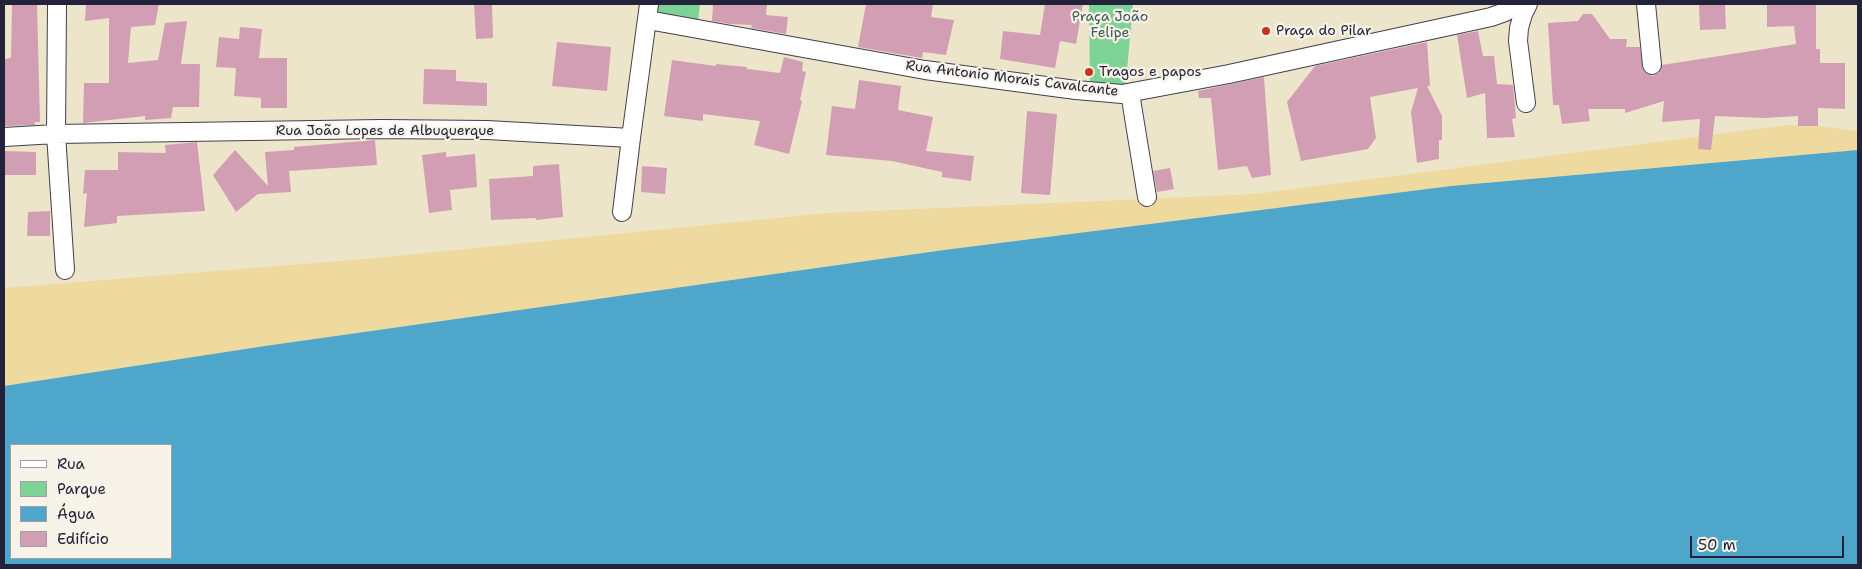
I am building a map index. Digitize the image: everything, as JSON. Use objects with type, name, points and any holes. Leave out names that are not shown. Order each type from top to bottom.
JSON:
[{"type":"street","points":[[57,4],[56,134],[66,270]]},
{"type":"street","name":"Rua Antonio Morais Cavalcante","points":[[648,12],[925,70],[1103,93],[1130,93],[1277,64],[1476,20],[1505,12],[1519,4]]},
{"type":"street","points":[[1526,103],[1518,41],[1519,28],[1528,4]]},
{"type":"street","points":[[1646,4],[1652,65]]},
{"type":"street","points":[[622,212],[648,12]]},
{"type":"street","points":[[1130,93],[1147,197]]},
{"type":"street","name":"Rua João Lopes de Albuquerque","points":[[4,137],[56,134],[381,129],[487,130],[631,138]]},
{"type":"green space","points":[[655,4],[700,4],[698,21],[654,16]]},
{"type":"green space","name":"Praça João Felipe","points":[[1089,4],[1133,4],[1125,93],[1090,90]]},
{"type":"sand","points":[[1788,125],[1818,126],[1858,131],[1858,150],[1451,186],[944,250],[265,346],[4,386],[4,288],[365,259],[828,213],[1256,194]]},
{"type":"water","points":[[1858,150],[1858,565],[4,565],[4,386],[265,346],[944,250],[1451,186]]},
{"type":"building","points":[[12,4],[37,4],[40,122],[35,122],[35,125],[4,126],[4,59],[11,58]]},
{"type":"building","points":[[86,4],[159,4],[155,25],[131,27],[128,63],[158,60],[165,23],[187,21],[181,64],[200,64],[199,107],[173,107],[171,118],[145,120],[145,116],[83,123],[84,83],[109,83],[109,18],[85,21]]},
{"type":"building","points":[[474,4],[492,4],[493,38],[476,39]]},
{"type":"building","points":[[713,4],[767,4],[766,15],[788,17],[786,34],[751,28],[752,25],[712,21]]},
{"type":"building","points":[[866,4],[933,4],[931,17],[954,20],[946,55],[923,52],[922,58],[858,47]]},
{"type":"building","points":[[1045,4],[1083,4],[1076,44],[1060,41],[1055,68],[1000,59],[1003,31],[1040,35]]},
{"type":"building","points":[[1699,4],[1725,4],[1726,29],[1700,30]]},
{"type":"building","points":[[1767,4],[1816,4],[1816,49],[1820,49],[1820,63],[1845,63],[1845,109],[1818,108],[1818,126],[1798,126],[1798,116],[1763,118],[1715,116],[1711,150],[1698,149],[1700,119],[1662,122],[1664,101],[1625,113],[1625,109],[1588,109],[1590,121],[1562,124],[1559,105],[1553,105],[1548,23],[1578,21],[1583,14],[1592,14],[1610,39],[1627,39],[1626,47],[1640,47],[1643,71],[1653,76],[1659,73],[1662,65],[1796,44],[1794,26],[1767,27]]},
{"type":"building","points":[[240,27],[262,29],[259,58],[287,58],[287,108],[261,108],[261,98],[234,96],[236,68],[216,67],[219,37],[239,39]]},
{"type":"building","points":[[1478,31],[1483,56],[1494,56],[1497,84],[1513,85],[1516,118],[1512,119],[1515,137],[1487,138],[1485,93],[1467,98],[1457,35]]},
{"type":"building","points":[[557,42],[611,47],[607,91],[552,86]]},
{"type":"building","points":[[1427,42],[1430,86],[1427,86],[1442,116],[1442,140],[1439,140],[1439,159],[1417,163],[1411,112],[1418,88],[1370,97],[1376,138],[1368,149],[1301,161],[1287,102],[1315,66]]},
{"type":"building","points":[[784,57],[803,62],[802,71],[806,72],[800,100],[802,101],[789,154],[754,145],[760,121],[703,114],[703,121],[664,116],[672,60],[716,66],[716,64],[747,67],[747,69],[780,73]]},
{"type":"building","points":[[424,69],[456,70],[456,81],[487,83],[487,106],[423,104]]},
{"type":"building","points":[[1264,77],[1271,175],[1252,178],[1247,166],[1218,170],[1211,98],[1199,98],[1198,91]]},
{"type":"building","points":[[859,80],[901,86],[898,110],[933,117],[926,151],[974,156],[971,181],[942,177],[942,172],[892,161],[826,155],[832,106],[855,109]]},
{"type":"building","points":[[1027,111],[1057,114],[1050,195],[1021,193]]},
{"type":"building","points":[[375,140],[377,165],[289,171],[291,192],[258,194],[236,212],[213,175],[235,150],[268,186],[265,152],[294,150],[294,147]]},
{"type":"building","points":[[197,142],[205,211],[117,216],[117,223],[84,227],[87,193],[83,194],[85,170],[118,170],[118,152],[166,153],[165,145]]},
{"type":"building","points":[[4,151],[36,152],[36,175],[4,175]]},
{"type":"building","points":[[446,152],[446,157],[475,154],[477,187],[450,190],[452,210],[429,213],[422,155]]},
{"type":"building","points":[[559,164],[563,217],[536,220],[536,218],[491,220],[489,179],[533,176],[533,166]]},
{"type":"building","points":[[642,166],[667,168],[665,194],[641,192]]},
{"type":"building","points":[[1170,168],[1174,189],[1157,192],[1153,171]]},
{"type":"building","points":[[50,211],[50,236],[27,236],[28,212]]},
{"type":"place","name":"Praça do Pilar","points":[[1266,31]]},
{"type":"place","name":"Tragos e papos","points":[[1089,72]]}]
